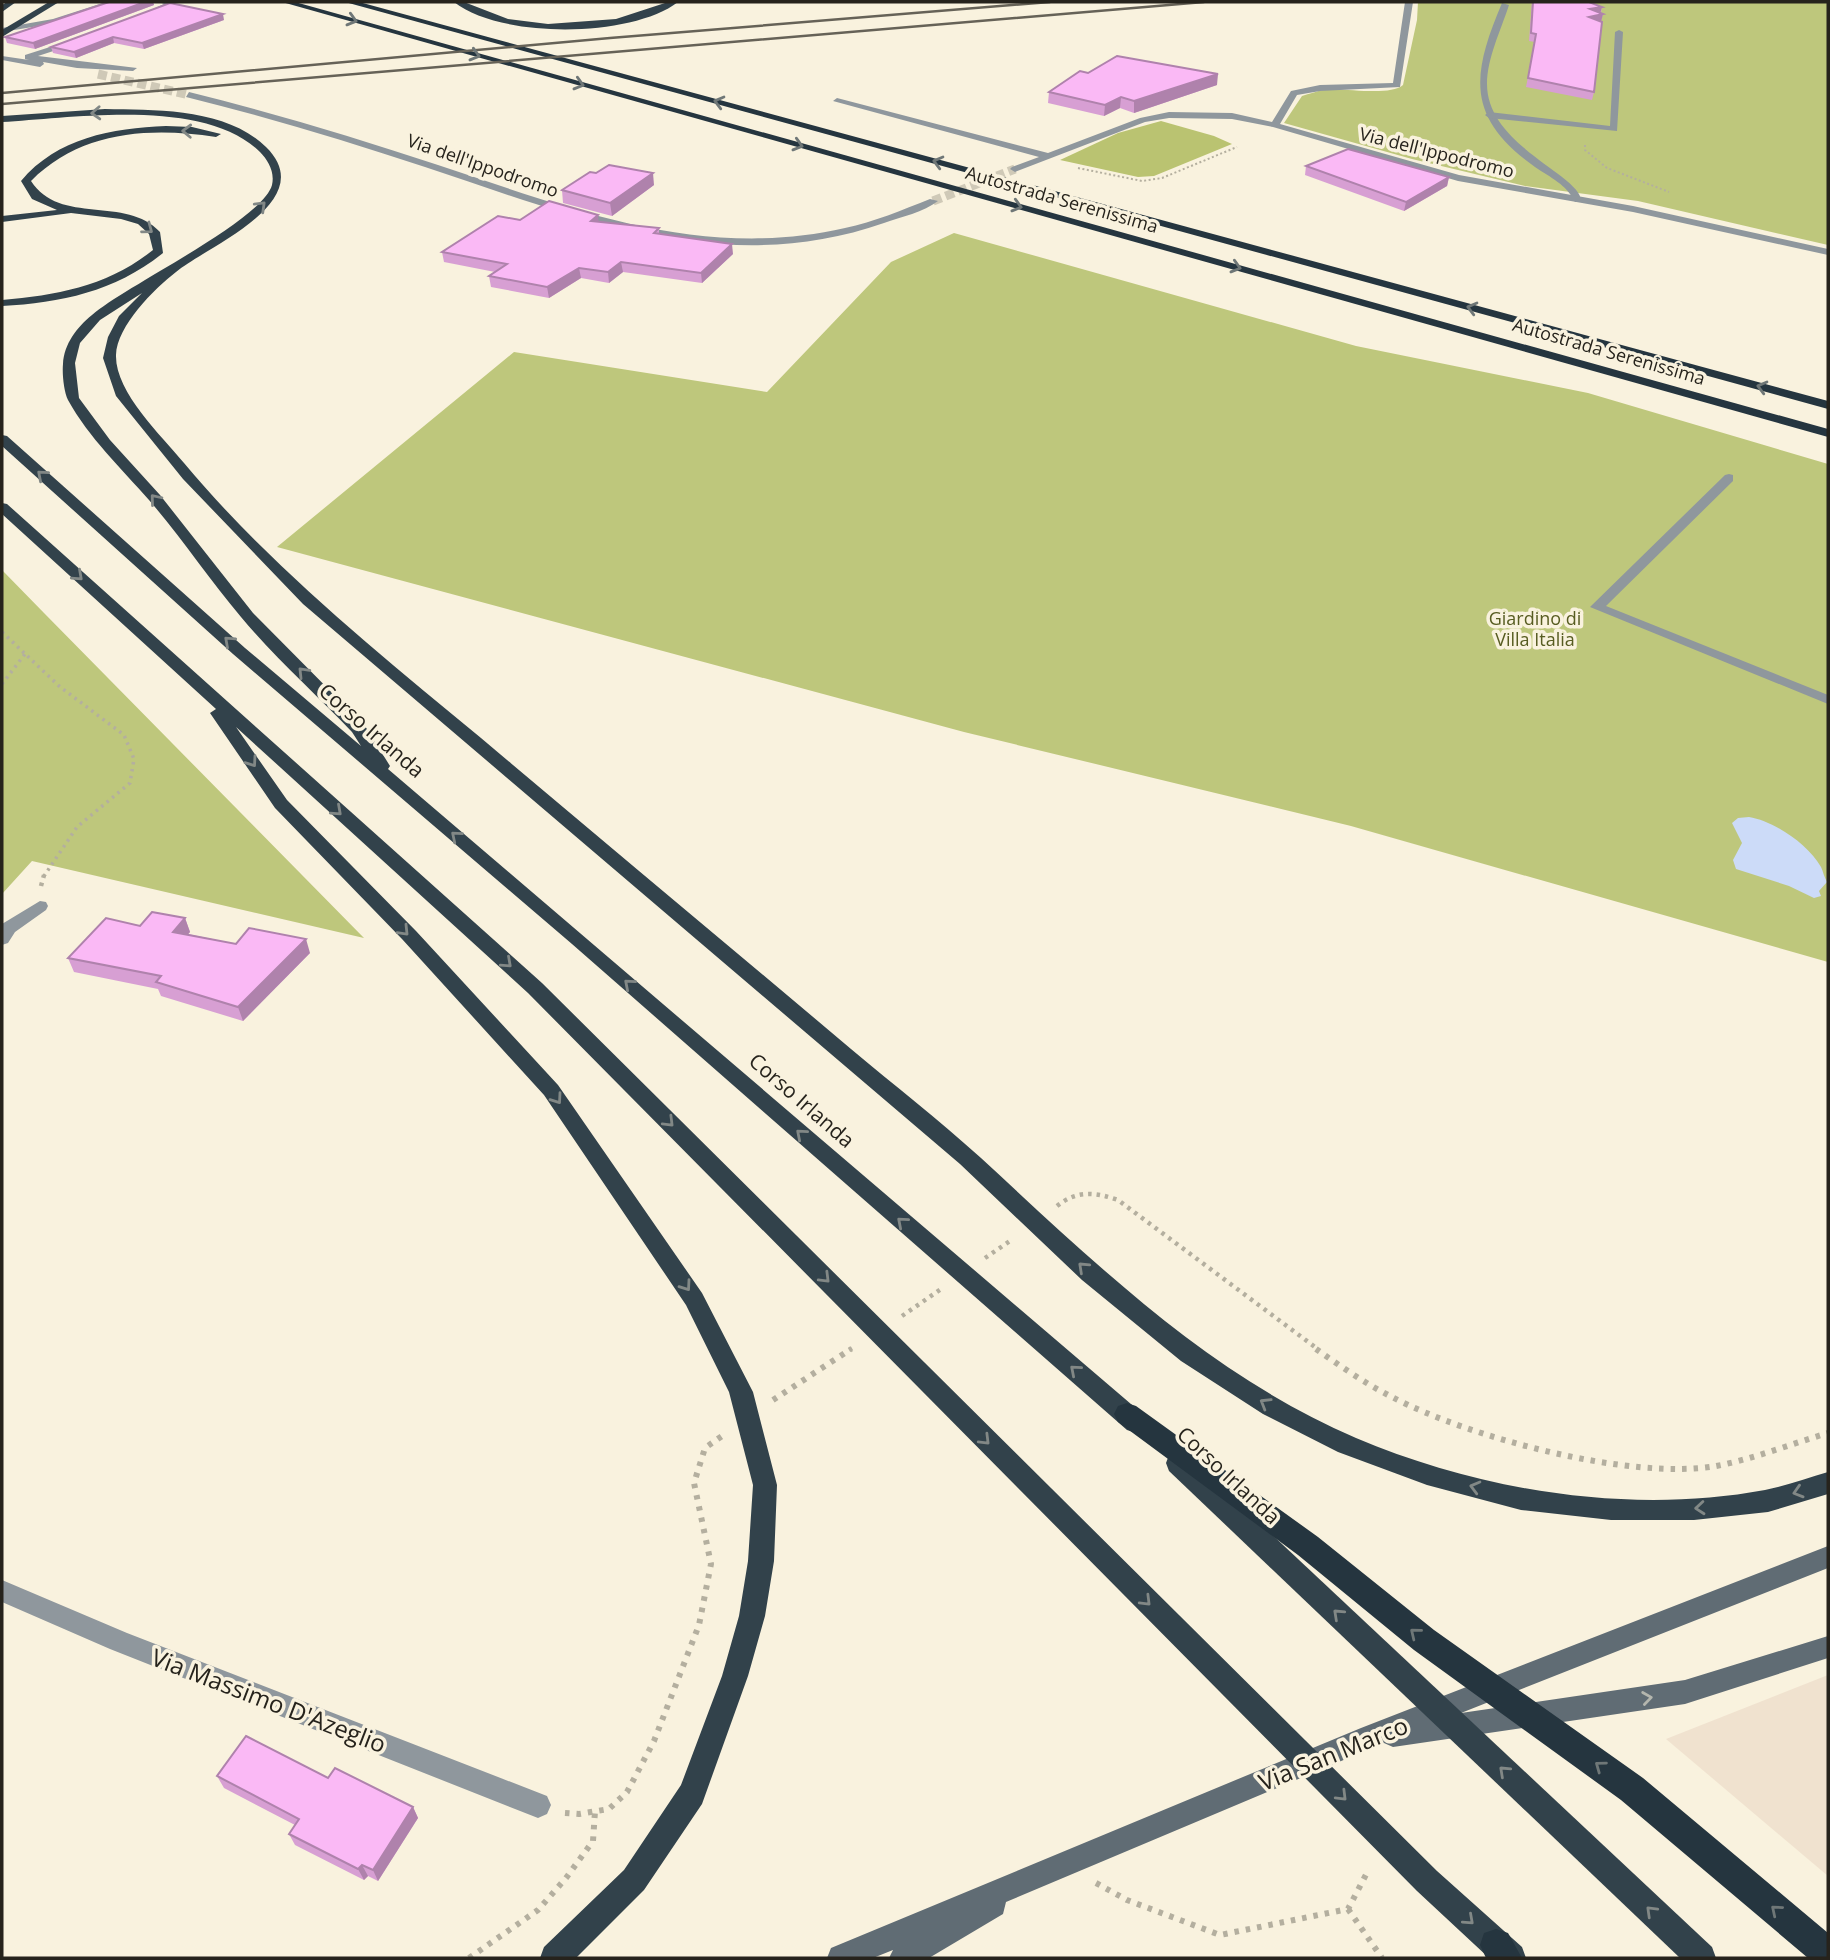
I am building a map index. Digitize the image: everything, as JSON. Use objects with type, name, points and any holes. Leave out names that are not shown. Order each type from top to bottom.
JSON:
[{"type":"highway","points":[[2,9],[12,2]]},
{"type":"highway","points":[[2,32],[55,2]]},
{"type":"highway","name":"Autostrada Serenissima","points":[[286,2],[1828,433]]},
{"type":"highway","name":"Autostrada Serenissima","points":[[349,2],[1828,405]]},
{"type":"highway","points":[[458,2],[488,16],[512,23],[579,26],[642,16],[674,2]]},
{"type":"highway","points":[[479,2],[520,18],[576,21],[630,13],[660,2]]},
{"type":"highway","points":[[2,23],[25,7]]},
{"type":"highway","points":[[2,119],[105,112],[167,113],[213,121],[254,142],[276,165],[277,185],[264,206],[96,317],[74,342],[69,363],[73,398],[105,443],[155,498],[248,616],[359,729],[392,782]]},
{"type":"highway","points":[[2,303],[35,301],[105,285],[130,275],[159,251],[159,238],[152,228],[132,218],[84,212],[36,197],[28,189],[26,181],[42,163],[78,143],[134,132],[198,131],[254,142]]},
{"type":"highway","points":[[2,219],[84,212]]},
{"type":"highway","points":[[173,268],[124,319],[114,337],[108,358],[122,396],[188,476],[308,601],[956,1149],[1090,1274],[1189,1354],[1271,1407],[1347,1445],[1427,1474],[1521,1499],[1611,1509],[1693,1509],[1768,1501],[1828,1483]]},
{"type":"highway","name":"Corso Irlanda","points":[[2,439],[239,650],[1127,1414],[1700,1958]]},
{"type":"highway","points":[[2,507],[535,988],[1427,1881],[1504,1954]]},
{"type":"highway","points":[[199,686],[281,804],[408,935],[551,1090],[694,1299],[741,1392],[765,1485],[761,1561],[752,1616],[735,1676],[692,1794],[634,1880],[555,1958]]},
{"type":"highway","points":[[1127,1414],[1308,1546],[1424,1640],[1632,1789],[1828,1954]]},
{"type":"main road","name":"Via San Marco","points":[[841,1958],[1361,1740],[1828,1557]]},
{"type":"main road","points":[[1361,1740],[1685,1692],[1828,1647]]},
{"type":"main road","points":[[903,1958],[1059,1868]]},
{"type":"street","points":[[2,32],[54,21],[113,2]]},
{"type":"street","points":[[145,15],[171,4],[163,2]]},
{"type":"street","points":[[1275,125],[1294,93],[1320,88],[1397,85],[1409,2]]},
{"type":"street","points":[[1505,5],[1482,84],[1489,115],[1530,160],[1563,181],[1577,194],[1578,200]]},
{"type":"street","points":[[1489,115],[1614,129],[1619,32]]},
{"type":"street","points":[[84,37],[28,57],[77,65],[133,68]]},
{"type":"street","points":[[2,58],[98,74]]},
{"type":"street","name":"Via dell'Ippodromo","points":[[190,95],[312,127],[572,213],[627,228],[733,240],[812,236],[859,228],[933,201]]},
{"type":"street","points":[[837,101],[1045,157]]},
{"type":"street","name":"Via dell'Ippodromo","points":[[1015,169],[1143,120],[1169,115],[1232,116],[1275,125],[1458,178],[1633,209],[1828,252]]},
{"type":"street","points":[[1728,478],[1698,512],[1597,607],[1828,700]]},
{"type":"street","points":[[2,939],[8,928],[40,906]]},
{"type":"street","name":"Via Massimo D'Azeglio","points":[[2,1591],[119,1642],[538,1805]]},
{"type":"path","points":[[1614,129],[1586,138],[1585,150],[1606,168],[1678,196]]},
{"type":"path","points":[[1045,157],[1142,181],[1162,178],[1237,147]]},
{"type":"path","points":[[2,632],[59,686],[124,735],[134,759],[130,783],[78,827],[45,871],[41,882],[40,906]]},
{"type":"path","points":[[2,684],[25,654]]},
{"type":"path","points":[[1052,1211],[1068,1197],[1092,1191],[1118,1200],[1334,1362],[1393,1398],[1489,1436],[1587,1460],[1657,1468],[1715,1466],[1828,1433]]},
{"type":"path","points":[[538,1805],[559,1812],[579,1814],[609,1809],[626,1792],[654,1741],[699,1625],[711,1564],[694,1483],[705,1448],[726,1434]]},
{"type":"path","points":[[469,1958],[538,1910],[566,1878],[593,1841],[595,1811]]},
{"type":"path","points":[[1348,1909],[1370,1866]]},
{"type":"path","points":[[1059,1868],[1127,1900],[1220,1935],[1348,1909]]},
{"type":"path","points":[[1348,1909],[1382,1958]]},
{"type":"shaded area","points":[[1828,1675],[1828,1876],[1666,1739]]},
{"type":"green space","points":[[1418,2],[1828,2],[1828,245],[1638,201],[1525,186],[1412,159],[1284,123],[1302,96],[1321,90],[1387,90],[1403,85],[1417,20]]},
{"type":"green space","points":[[1161,121],[1232,144],[1154,176],[1138,177],[1060,160],[1118,133]]},
{"type":"green space","name":"Giardino di Villa Italia","points":[[954,233],[1356,346],[1588,393],[1828,464],[1828,962],[1351,826],[964,732],[277,547],[514,352],[767,392],[891,262]]},
{"type":"green space","points":[[2,570],[364,938],[32,861],[2,894]]},
{"type":"water","points":[[1749,817],[1769,823],[1808,850],[1821,867],[1827,882],[1819,891],[1821,896],[1814,898],[1789,886],[1736,869],[1733,860],[1742,843],[1732,823],[1738,818]]},
{"type":"building","points":[[109,2],[145,2],[33,43],[5,37]]},
{"type":"building","points":[[1533,2],[1589,2],[1602,7],[1590,9],[1603,14],[1589,17],[1602,22],[1594,92],[1528,78],[1536,34],[1531,33]]},
{"type":"building","points":[[170,3],[223,14],[142,43],[113,37],[74,52],[51,47]]},
{"type":"building","points":[[1117,56],[1218,74],[1134,101],[1121,97],[1105,105],[1049,92],[1080,71],[1088,73]]},
{"type":"building","points":[[1348,149],[1449,177],[1406,202],[1306,166]]},
{"type":"building","points":[[609,165],[653,173],[610,203],[562,190],[590,172],[596,173]]},
{"type":"building","points":[[549,201],[598,215],[591,221],[659,228],[654,233],[732,244],[701,273],[621,262],[608,272],[579,268],[547,287],[489,276],[507,264],[442,252],[498,216],[520,220]]},
{"type":"building","points":[[152,912],[185,918],[173,932],[236,944],[249,928],[306,939],[238,1007],[156,982],[161,976],[68,958],[106,918],[140,926]]},
{"type":"building","points":[[246,1736],[328,1778],[335,1768],[413,1807],[373,1870],[362,1865],[358,1869],[289,1834],[299,1819],[217,1776]]},
{"type":"tunnel","points":[[98,74],[189,95]]},
{"type":"tunnel","points":[[933,201],[1015,169]]},
{"type":"railway","points":[[2,93],[610,38],[1050,2]]},
{"type":"railway","points":[[2,104],[1204,2]]}]
